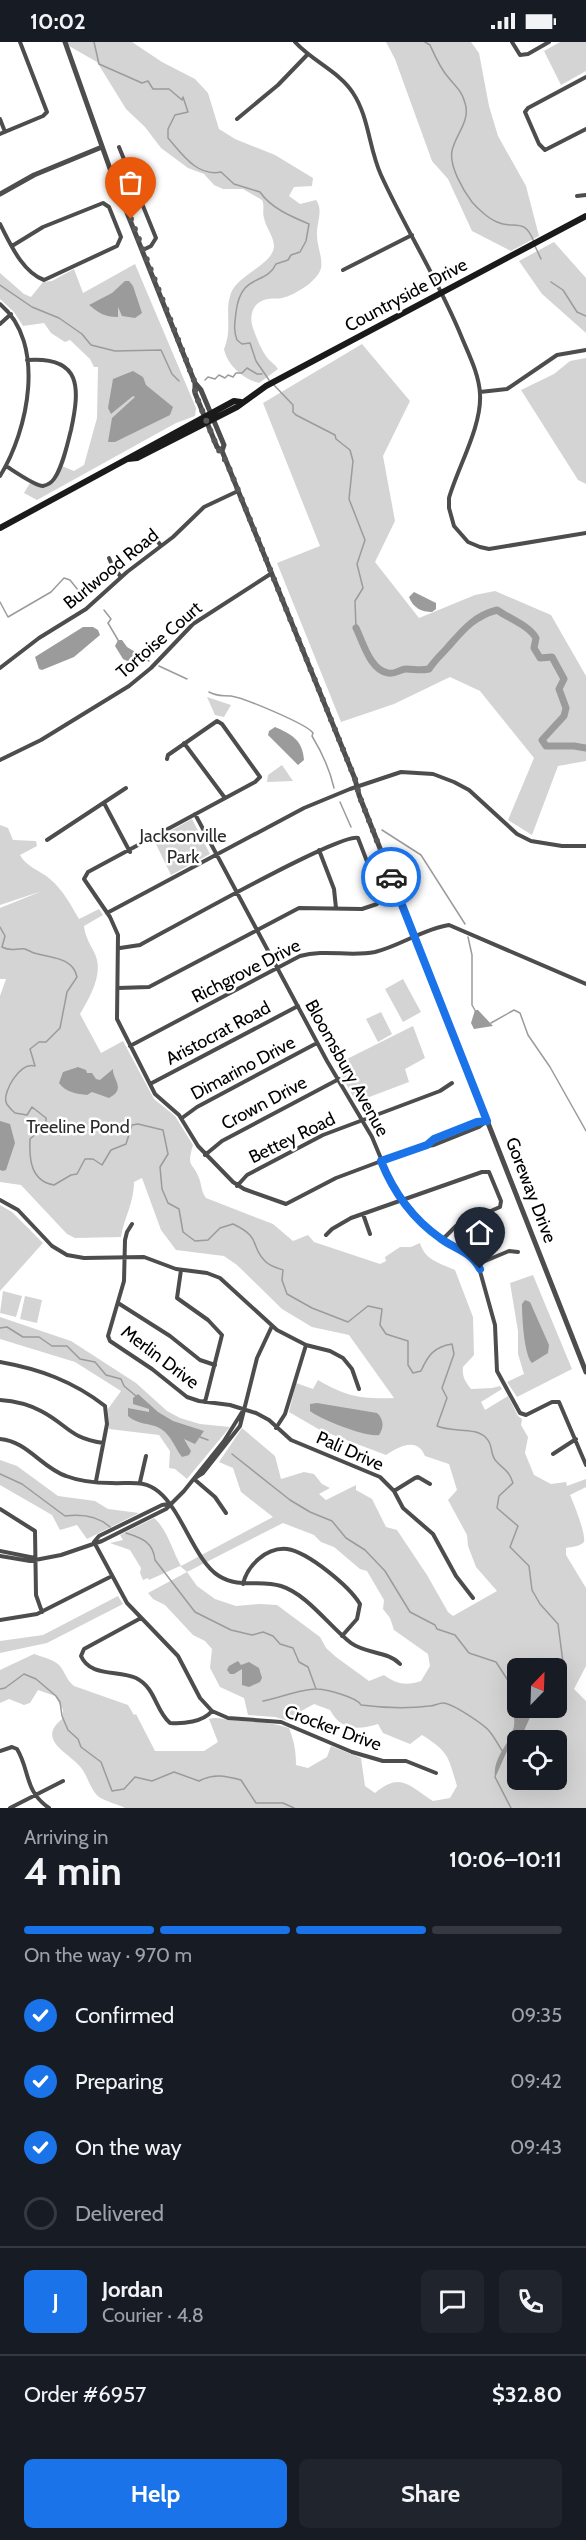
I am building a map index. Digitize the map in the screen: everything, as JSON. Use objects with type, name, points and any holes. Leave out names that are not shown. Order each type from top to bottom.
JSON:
[{"type":"main road","name":"Countryside Drive","points":[[0,528],[129,459],[137,458],[209,418],[234,400],[241,402],[266,386],[586,216]]},
{"type":"street","points":[[0,119],[3,133],[43,116],[47,112],[20,42]]},
{"type":"street","name":"Goreway Drive","points":[[65,42],[102,147],[195,383],[201,390],[217,447],[222,451],[272,573],[415,936],[485,1122],[586,1372]]},
{"type":"street","points":[[295,42],[307,55],[342,80],[355,95],[362,112],[373,158],[443,293],[472,362],[480,392],[478,412],[449,498],[450,516],[459,533],[468,542],[489,549],[586,534]]},
{"type":"street","points":[[512,42],[520,55],[528,54],[549,42]]},
{"type":"street","points":[[237,119],[278,85],[307,55]]},
{"type":"street","points":[[586,78],[528,108],[525,112],[541,147],[545,150],[584,130],[586,136]]},
{"type":"street","points":[[0,194],[27,179],[102,147]]},
{"type":"street","points":[[120,147],[156,238],[152,246],[143,250]]},
{"type":"street","points":[[577,196],[586,195]]},
{"type":"street","points":[[0,224],[12,246],[25,265],[44,280],[117,246],[121,237],[109,207],[103,203],[43,227],[12,246]]},
{"type":"street","points":[[342,270],[412,235]]},
{"type":"street","points":[[0,304],[11,314],[21,330],[27,360],[24,414],[17,440],[0,476]]},
{"type":"street","points":[[0,324],[11,314]]},
{"type":"street","points":[[480,392],[507,389],[557,355],[586,350]]},
{"type":"street","points":[[6,466],[41,486],[50,483],[61,463],[72,422],[76,390],[69,371],[59,363],[49,360],[27,360]]},
{"type":"street","name":"Burlwood Road","points":[[0,668],[39,638],[86,609],[208,505],[238,491]]},
{"type":"street","points":[[152,533],[161,546]]},
{"type":"street","points":[[109,558],[121,577]]},
{"type":"street","name":"Tortoise Court","points":[[0,760],[41,740],[129,686],[151,668],[193,624],[272,573]]},
{"type":"street","points":[[167,759],[168,755],[214,722],[220,722],[260,777],[259,780],[84,876],[85,882],[118,935],[120,948],[117,1019],[159,1099],[182,1118],[205,1155],[237,1186],[286,1204],[336,1178],[427,1145],[434,1145],[479,1127],[485,1122]]},
{"type":"street","points":[[184,743],[225,798]]},
{"type":"street","points":[[106,913],[304,808],[401,772],[433,774],[454,782],[469,790],[517,834],[531,841],[562,846],[586,846]]},
{"type":"street","points":[[47,840],[126,788]]},
{"type":"street","points":[[104,803],[130,852]]},
{"type":"street","name":"Bloomsbury Avenue","points":[[195,814],[317,1043],[362,1120],[392,1185],[420,1221],[442,1240],[466,1252],[478,1264]]},
{"type":"street","points":[[118,988],[149,987],[302,907],[369,908],[377,904],[381,898],[358,838],[351,837],[319,850],[140,945],[120,948]]},
{"type":"street","points":[[319,850],[334,889],[336,908]]},
{"type":"street","name":"Richgrove Drive","points":[[130,1046],[310,953],[373,952],[434,929],[453,926],[586,984]]},
{"type":"street","name":"Aristocrat Road","points":[[150,1084],[298,1006]]},
{"type":"street","name":"Dimarino Drive","points":[[182,1118],[197,1107],[317,1043]]},
{"type":"street","name":"Crown Drive","points":[[205,1155],[222,1141],[339,1079]]},
{"type":"street","name":"Bettey Road","points":[[237,1186],[245,1176],[323,1135],[440,1091],[452,1083]]},
{"type":"street","points":[[326,1235],[332,1229],[363,1214],[482,1172],[489,1172],[501,1201],[500,1207],[456,1226],[442,1240]]},
{"type":"street","points":[[0,1200],[15,1207],[52,1246],[62,1253],[79,1257],[148,1258],[181,1270],[220,1278],[272,1326],[306,1345],[330,1351],[343,1358],[352,1369],[359,1389]]},
{"type":"street","points":[[363,1214],[370,1234]]},
{"type":"street","name":"Merlin Drive","points":[[132,1224],[127,1232],[124,1278],[109,1340],[153,1369],[183,1395],[205,1402]]},
{"type":"street","points":[[518,1252],[509,1251],[478,1264],[494,1321],[496,1365],[505,1386],[523,1415],[552,1402],[559,1402],[586,1465]]},
{"type":"street","points":[[181,1270],[176,1291],[177,1298],[201,1315],[222,1335],[205,1402]]},
{"type":"street","points":[[118,1303],[176,1340],[200,1360],[215,1365]]},
{"type":"street","points":[[0,1556],[30,1561],[61,1554],[102,1541],[166,1509],[194,1479],[224,1441],[244,1409],[259,1352],[272,1326]]},
{"type":"street","points":[[276,1428],[287,1408],[306,1345]]},
{"type":"street","points":[[0,1362],[35,1369],[59,1378],[105,1406],[107,1415],[96,1481]]},
{"type":"street","points":[[0,1400],[16,1402],[41,1411],[77,1438],[103,1443]]},
{"type":"street","name":"Pali Drive","points":[[205,1402],[244,1409],[264,1417],[297,1443],[377,1475],[394,1491],[404,1508],[427,1527],[440,1543],[456,1576],[473,1598]]},
{"type":"street","points":[[0,1439],[20,1445],[66,1476],[96,1481],[140,1482],[159,1491],[212,1570],[223,1578],[243,1584],[263,1582],[288,1588],[354,1645],[390,1656],[400,1664]]},
{"type":"street","points":[[553,1454],[576,1439]]},
{"type":"street","points":[[140,1482],[146,1455]]},
{"type":"street","points":[[394,1491],[418,1477],[430,1484]]},
{"type":"street","points":[[194,1479],[215,1497],[226,1513]]},
{"type":"street","points":[[0,1509],[34,1529],[36,1595],[42,1612]]},
{"type":"street","points":[[94,1542],[127,1603],[178,1656],[200,1698],[212,1711],[208,1715],[194,1721],[170,1723],[152,1692],[140,1680],[85,1665],[81,1656],[84,1649],[141,1618]]},
{"type":"street","points":[[243,1584],[252,1565],[262,1557],[284,1549],[307,1557],[345,1587],[360,1604],[357,1618],[342,1636]]},
{"type":"street","points":[[0,1551],[36,1558]]},
{"type":"street","points":[[0,1620],[42,1612],[112,1576]]},
{"type":"street","name":"Crocker Drive","points":[[212,1711],[228,1718],[281,1722],[352,1752],[383,1761],[406,1761],[436,1773]]},
{"type":"street","points":[[0,1751],[17,1749],[36,1796],[49,1808]]},
{"type":"street","points":[[10,1808],[63,1782]]},
{"type":"green space","points":[[62,42],[132,42],[162,62],[195,79],[208,93],[219,129],[235,139],[275,155],[313,178],[312,186],[294,187],[289,196],[300,204],[316,200],[318,204],[320,213],[317,236],[321,268],[315,278],[299,291],[282,298],[263,301],[255,306],[252,325],[262,350],[278,369],[259,383],[237,371],[228,360],[224,349],[228,334],[228,307],[231,293],[241,280],[263,264],[273,252],[274,245],[263,216],[262,200],[243,189],[223,189],[214,185],[204,174],[188,168],[161,148],[145,127],[126,109],[97,62]]},
{"type":"green space","points":[[386,42],[471,42],[479,53],[489,106],[498,136],[526,186],[539,236],[511,251],[472,231],[448,179],[432,161],[395,59]]},
{"type":"green space","points":[[560,42],[586,42],[586,71],[561,85],[544,51]]},
{"type":"green space","points":[[554,242],[586,278],[586,333],[542,294],[519,261]]},
{"type":"green space","points":[[135,264],[196,408],[195,416],[176,423],[37,500],[24,493],[30,483],[44,488],[54,483],[62,466],[74,471],[84,465],[97,418],[98,367],[94,367],[90,359],[70,340],[65,342],[51,333],[44,323],[23,326],[14,312],[0,299],[0,273],[24,294],[31,297],[43,282],[52,281],[74,269],[83,293]]},
{"type":"green space","points":[[362,344],[410,401],[383,456],[395,521],[375,562],[419,618],[475,595],[495,591],[551,615],[586,676],[586,761],[558,766],[532,835],[508,820],[534,758],[480,691],[450,677],[394,704],[341,722],[277,563],[320,546],[263,403]]},
{"type":"green space","points":[[586,358],[586,484],[578,480],[521,390],[554,374],[570,361]]},
{"type":"green space","points":[[207,697],[231,705],[224,717],[215,715]]},
{"type":"green space","points":[[282,765],[293,781],[267,782],[268,775]]},
{"type":"green space","name":"Jacksonville Park","points":[[192,819],[210,854],[171,875],[154,840]]},
{"type":"green space","name":"Treeline Pond","points":[[0,825],[8,828],[13,840],[36,841],[37,846],[20,855],[22,859],[55,883],[79,919],[99,909],[103,915],[84,926],[98,968],[95,984],[80,1014],[101,1053],[123,1041],[154,1099],[175,1116],[193,1145],[190,1162],[197,1173],[206,1198],[273,1224],[293,1241],[308,1235],[314,1242],[380,1264],[386,1261],[385,1257],[400,1247],[411,1247],[420,1243],[429,1257],[455,1270],[473,1317],[474,1355],[463,1367],[467,1384],[471,1389],[500,1386],[502,1389],[481,1402],[485,1410],[508,1396],[518,1416],[522,1419],[521,1425],[528,1437],[525,1453],[534,1475],[551,1484],[566,1482],[567,1486],[586,1479],[586,1487],[570,1495],[582,1526],[584,1542],[566,1548],[566,1555],[586,1588],[586,1666],[574,1689],[586,1701],[586,1808],[125,1808],[102,1799],[96,1794],[82,1769],[54,1740],[52,1734],[62,1719],[63,1710],[55,1696],[38,1690],[30,1703],[24,1705],[9,1699],[0,1703],[0,1670],[34,1654],[57,1663],[74,1686],[128,1705],[134,1715],[136,1714],[155,1751],[204,1751],[218,1742],[209,1719],[212,1718],[268,1723],[289,1728],[296,1755],[296,1765],[308,1768],[327,1757],[331,1746],[361,1758],[365,1786],[375,1793],[384,1786],[398,1782],[411,1786],[433,1801],[450,1798],[457,1786],[449,1761],[438,1746],[422,1735],[410,1744],[383,1733],[378,1724],[357,1728],[345,1725],[334,1717],[330,1710],[314,1704],[294,1715],[292,1722],[275,1717],[248,1715],[244,1698],[220,1687],[210,1668],[212,1649],[205,1641],[193,1635],[165,1605],[153,1599],[148,1593],[187,1572],[180,1566],[149,1580],[148,1578],[143,1580],[140,1573],[141,1568],[130,1550],[110,1543],[123,1540],[120,1535],[154,1518],[166,1534],[181,1566],[273,1517],[241,1492],[233,1468],[219,1462],[242,1428],[275,1456],[281,1479],[304,1472],[314,1474],[322,1484],[330,1488],[319,1494],[326,1500],[356,1485],[356,1490],[372,1499],[386,1527],[397,1530],[448,1612],[453,1616],[497,1591],[476,1567],[468,1546],[467,1535],[448,1500],[457,1490],[449,1464],[425,1456],[422,1450],[412,1445],[396,1449],[386,1455],[320,1430],[289,1412],[296,1383],[313,1389],[318,1380],[354,1396],[394,1398],[349,1335],[312,1327],[282,1309],[237,1265],[224,1256],[176,1250],[161,1230],[142,1178],[134,1182],[121,1237],[75,1238],[67,1234],[21,1185],[0,1182],[0,996],[6,979],[0,979],[0,908],[42,891],[0,905]],"holes":[[[283,1523],[314,1535],[321,1542],[334,1547],[360,1569],[367,1571],[384,1600],[383,1609],[390,1618],[394,1630],[428,1654],[430,1666],[421,1681],[401,1683],[384,1675],[369,1681],[336,1657],[326,1648],[320,1637],[277,1605],[236,1606],[215,1599],[197,1586],[187,1572]]]},
{"type":"green space","points":[[403,979],[421,1012],[403,1022],[385,989]]},
{"type":"green space","points":[[381,1012],[392,1034],[378,1042],[366,1019]]},
{"type":"green space","points":[[413,1026],[425,1058],[405,1069],[409,1082],[356,1102],[337,1064]]},
{"type":"green space","points":[[0,1205],[12,1212],[43,1243],[0,1291]]},
{"type":"green space","points":[[533,1275],[572,1369],[517,1397],[507,1382],[524,1374],[518,1354],[518,1331],[510,1283]]},
{"type":"green space","points":[[3,1291],[22,1296],[16,1317],[0,1313]]},
{"type":"green space","points":[[25,1296],[42,1300],[37,1323],[20,1319]]},
{"type":"green space","points":[[0,1317],[71,1341],[136,1383],[167,1411],[180,1418],[200,1424],[230,1427],[187,1479],[175,1469],[169,1468],[170,1451],[159,1435],[109,1429],[108,1409],[121,1391],[75,1362],[0,1339]]},
{"type":"green space","points":[[0,1460],[17,1466],[58,1496],[95,1501],[108,1509],[139,1513],[87,1539],[77,1525],[60,1530],[52,1515],[0,1485]]},
{"type":"green space","points":[[118,1596],[123,1604],[47,1643],[0,1653],[0,1641],[43,1635]]},
{"type":"shaded area","points":[[125,281],[129,281],[133,286],[142,313],[135,318],[122,316],[118,307],[118,317],[113,317],[102,314],[89,305],[112,293]]},
{"type":"shaded area","points":[[133,371],[143,377],[146,385],[173,407],[170,415],[115,442],[108,442],[112,418],[135,397],[133,396],[111,414],[108,408],[113,379]]},
{"type":"shaded area","points":[[414,592],[436,603],[436,609],[428,612],[415,607],[409,597]]},
{"type":"shaded area","points":[[83,627],[93,627],[100,635],[74,657],[42,670],[39,669],[35,657]]},
{"type":"shaded area","points":[[118,640],[122,640],[127,647],[137,653],[137,658],[129,662],[123,659],[115,646]]},
{"type":"shaded area","points":[[275,727],[291,735],[299,743],[304,760],[298,765],[268,735],[269,731]]},
{"type":"shaded area","points":[[475,1010],[478,1010],[493,1026],[474,1029],[471,1023]]},
{"type":"shaded area","points":[[78,1067],[86,1070],[87,1073],[92,1073],[96,1079],[100,1080],[113,1069],[117,1091],[109,1098],[92,1092],[83,1095],[64,1089],[59,1083],[63,1072]]},
{"type":"shaded area","points":[[0,1121],[10,1124],[15,1143],[6,1170],[3,1171],[0,1170]]},
{"type":"shaded area","points":[[525,1300],[530,1302],[549,1345],[548,1353],[532,1363],[524,1335],[522,1304]]},
{"type":"shaded area","points":[[138,1394],[158,1412],[173,1421],[204,1431],[195,1444],[184,1439],[191,1451],[189,1455],[182,1457],[170,1438],[161,1429],[128,1416],[128,1408],[149,1412],[149,1409],[133,1404],[133,1398]]},
{"type":"shaded area","points":[[317,1403],[377,1413],[382,1421],[381,1432],[379,1435],[365,1434],[323,1419],[310,1411],[310,1404]]},
{"type":"shaded area","points":[[238,1661],[241,1665],[249,1662],[259,1668],[262,1678],[260,1682],[249,1687],[242,1685],[242,1669],[230,1674],[227,1670],[229,1666]]},
{"type":"shaded area","points":[[514,1718],[530,1718],[524,1730],[513,1730]]},
{"type":"shaded area","points":[[507,1743],[507,1751],[495,1778],[496,1764]]},
{"type":"waterway","points":[[94,42],[99,64],[142,83],[148,81],[153,89],[169,89],[182,100],[183,97],[188,112],[175,115],[168,129],[168,138],[191,163],[205,171],[221,172],[234,184],[260,192],[275,207],[309,224],[306,241],[300,252],[276,264],[272,271],[248,285],[239,299],[235,326],[237,340],[242,344],[250,343],[256,361],[269,380]]},
{"type":"waterway","points":[[425,42],[430,45],[440,66],[464,99],[466,116],[452,151],[453,164],[461,185],[480,211],[494,221],[522,226],[534,242]]},
{"type":"waterway","points":[[535,246],[541,259]]},
{"type":"waterway","points":[[551,282],[563,290],[577,312],[586,316]]},
{"type":"waterway","points":[[0,285],[32,307],[59,318],[82,334],[91,345],[115,351],[161,350],[172,374],[179,381]]},
{"type":"waterway","points":[[205,380],[208,377],[215,379],[219,375],[225,378],[228,375],[233,377],[247,368],[257,374],[262,374]]},
{"type":"waterway","points":[[273,384],[293,405],[293,412],[296,415],[335,435],[336,439],[350,450],[353,461],[349,499],[365,540],[357,564],[363,588],[355,601],[356,628]]},
{"type":"waterway","points":[[0,602],[8,617],[51,592],[64,578],[70,580],[82,595]]},
{"type":"waterway","points":[[104,610],[111,619],[108,623],[118,640]]},
{"type":"waterway","points":[[356,628],[368,655],[376,667],[382,671],[395,673],[406,669],[426,670],[470,624],[497,610],[533,633],[536,638],[534,648],[540,658],[552,657],[564,679],[559,689],[566,708],[564,716],[542,740],[546,746],[586,748]]},
{"type":"waterway","points":[[137,655],[149,661]]},
{"type":"waterway","points":[[159,666],[187,679]]},
{"type":"waterway","points":[[209,692],[248,701],[308,729],[313,733],[312,736],[325,761],[334,788]]},
{"type":"waterway","points":[[340,802],[351,827]]},
{"type":"waterway","points":[[382,830],[421,855],[465,924]]},
{"type":"waterway","points":[[0,927],[5,936],[2,947],[11,950],[25,949],[60,959],[75,970],[77,977],[67,992],[60,1028],[46,1042],[39,1042],[30,1049],[35,1066],[24,1068],[18,1073],[7,1091],[7,1105],[15,1113],[27,1115],[32,1107],[46,1118],[46,1125],[30,1139],[31,1162],[36,1174],[46,1183],[54,1185],[77,1174],[85,1159],[93,1159],[102,1165],[111,1150],[126,1144],[132,1125],[138,1124],[163,1130],[168,1154],[160,1167],[162,1189],[168,1203],[179,1209],[183,1232],[195,1241],[208,1240],[220,1228],[233,1224],[252,1238],[266,1262],[283,1270],[282,1280],[287,1294],[312,1308],[348,1322],[368,1306],[382,1309],[380,1325],[386,1334],[408,1341],[408,1365],[413,1373],[421,1371],[426,1360],[436,1350],[452,1344],[454,1354],[442,1388],[447,1398],[437,1426],[483,1435],[489,1441],[494,1459],[509,1475],[513,1483],[499,1496],[497,1508],[518,1526],[510,1547],[529,1566],[532,1590],[540,1604],[558,1624],[562,1658]]},
{"type":"waterway","points":[[468,937],[472,955],[472,1005],[476,1012]]},
{"type":"waterway","points":[[491,1023],[514,1010],[520,1013],[528,1035],[550,1067],[586,1131]]},
{"type":"waterway","points":[[0,1328],[7,1327],[23,1337],[39,1337],[52,1346],[67,1346],[80,1359],[95,1362],[106,1375],[121,1379],[124,1386],[136,1396]]},
{"type":"waterway","points":[[200,1437],[208,1440]]},
{"type":"waterway","points":[[232,1454],[290,1500],[332,1521],[346,1538],[365,1550],[385,1571],[410,1612],[435,1625],[437,1629],[455,1635],[469,1653],[496,1662],[507,1679]]},
{"type":"waterway","points":[[0,1474],[22,1484],[65,1516],[89,1516],[110,1527]]},
{"type":"waterway","points":[[126,1533],[142,1539],[149,1545],[155,1560],[195,1612],[231,1630],[252,1635],[263,1632],[273,1636],[280,1644],[293,1648],[299,1662],[308,1667],[316,1689]]},
{"type":"waterway","points":[[0,1689],[5,1688],[24,1674],[36,1679],[56,1696],[68,1730],[78,1739],[81,1747],[101,1762],[112,1791],[124,1789],[135,1777],[152,1781],[174,1772],[199,1781],[215,1776],[225,1776],[241,1780],[256,1803],[283,1803],[294,1808]]},
{"type":"waterway","points":[[263,1701],[303,1690],[316,1689],[340,1694],[354,1699],[361,1705],[370,1706],[412,1708],[443,1703],[461,1710],[487,1729],[503,1752]]},
{"type":"waterway","points":[[495,1777],[511,1808]]},
{"type":"way so far","points":[[131,219],[195,383],[195,393],[217,447],[222,451],[227,463],[355,779],[391,877]]},
{"type":"route","points":[[391,877],[487,1121],[477,1122],[434,1139],[427,1145],[381,1161],[392,1185],[417,1219],[442,1240],[466,1252],[475,1260],[480,1269]]}]
